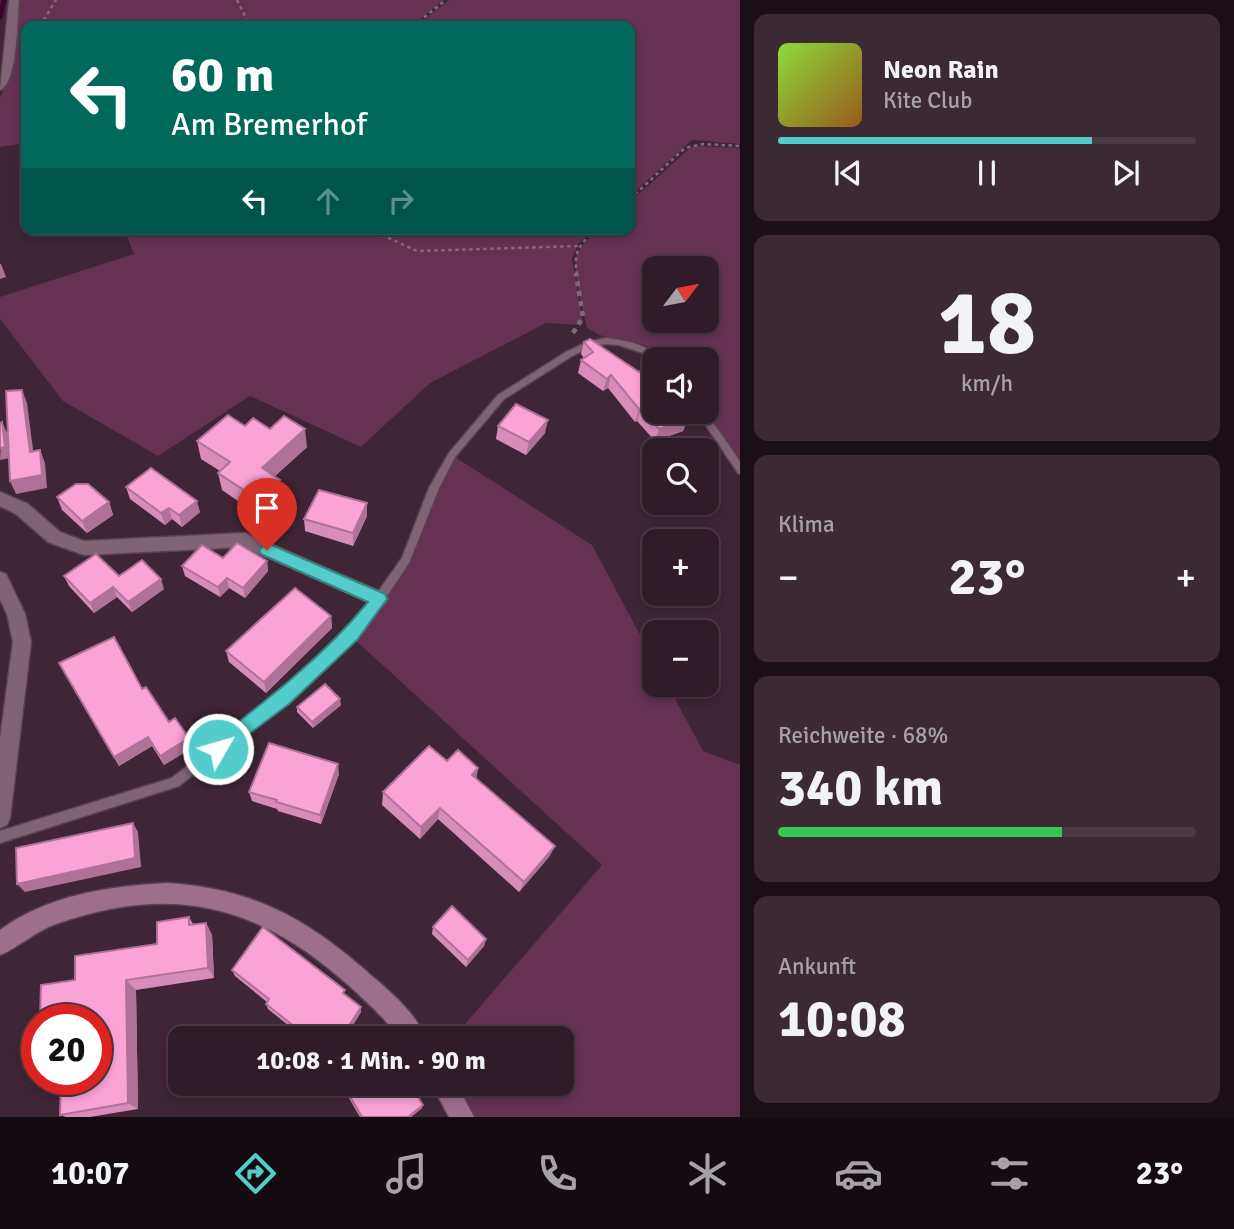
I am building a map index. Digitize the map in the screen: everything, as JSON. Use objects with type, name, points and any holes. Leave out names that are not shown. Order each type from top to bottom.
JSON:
[{"type":"main road","points":[[0,942],[29,922],[76,906],[111,898],[166,894],[209,895],[248,905],[308,936],[381,999],[404,1026]]},
{"type":"main road","points":[[450,1096],[462,1117]]},
{"type":"street","points":[[0,87],[7,71],[14,0]]},
{"type":"street","points":[[0,499],[22,509],[54,537],[84,548],[245,540],[379,599]]},
{"type":"street","points":[[0,579],[16,614],[22,642],[0,818]]},
{"type":"lane","points":[[0,837],[175,782],[282,698],[351,634],[406,560],[434,488],[452,455],[501,397],[569,354],[590,344],[620,342],[642,350]]},
{"type":"lane","points":[[709,424],[740,471]]},
{"type":"path","points":[[43,21],[56,0]]},
{"type":"path","points":[[237,0],[248,21]]},
{"type":"path","points":[[419,21],[446,0]]},
{"type":"path","points":[[635,194],[685,148],[703,144],[740,146]]},
{"type":"path","points":[[382,235],[417,251],[579,246]]},
{"type":"path","points":[[571,335],[583,317],[573,258],[579,246],[590,235]]},
{"type":"shaded area","points":[[18,0],[444,0],[417,21],[21,21],[21,144],[0,147],[0,98],[11,71]]},
{"type":"shaded area","points":[[449,0],[740,0],[740,144],[692,140],[635,191],[635,21],[422,21]]},
{"type":"shaded area","points":[[690,148],[740,148],[740,469],[715,424],[719,424],[719,347],[648,347],[599,335],[587,328],[577,280],[576,262],[579,251],[594,235],[635,235],[635,198]]},
{"type":"shaded area","points":[[126,235],[588,235],[578,244],[572,258],[583,325],[546,323],[430,383],[361,447],[250,396],[158,456],[63,401],[0,319],[0,297],[134,254]]},
{"type":"shaded area","points":[[455,457],[592,545],[642,639],[642,697],[674,697],[703,751],[740,765],[740,1117],[473,1117],[462,1096],[574,1096],[574,1026],[463,1026],[602,865],[353,638],[410,563],[438,488]]},
{"type":"building","points":[[590,339],[639,372],[642,370],[642,409],[639,409],[611,375],[607,379],[581,360],[593,352],[584,342]]},
{"type":"building","points":[[22,390],[30,452],[40,450],[42,475],[10,481],[6,391]]},
{"type":"building","points":[[516,404],[548,420],[529,442],[498,426]]},
{"type":"building","points":[[228,415],[245,426],[253,418],[270,429],[284,416],[305,429],[262,468],[280,480],[259,500],[218,473],[230,462],[197,441]]},
{"type":"building","points":[[2,422],[5,447],[0,448],[0,423]]},
{"type":"building","points":[[655,424],[674,424],[659,429]]},
{"type":"building","points":[[151,468],[197,501],[179,515],[169,508],[161,513],[126,487]]},
{"type":"building","points":[[76,484],[88,484],[109,502],[82,521],[57,497]]},
{"type":"building","points":[[319,490],[367,503],[353,533],[304,519]]},
{"type":"building","points":[[237,543],[267,561],[243,588],[227,578],[218,587],[182,566],[202,545],[223,558]]},
{"type":"building","points":[[96,554],[119,576],[142,560],[161,579],[128,602],[113,587],[90,603],[64,576]]},
{"type":"building","points":[[295,588],[331,616],[264,682],[226,651]]},
{"type":"building","points":[[114,637],[142,689],[146,687],[169,722],[175,718],[189,738],[160,756],[148,737],[114,757],[59,663]]},
{"type":"building","points":[[325,684],[340,699],[312,722],[297,707]]},
{"type":"building","points":[[269,743],[338,764],[320,815],[249,792]]},
{"type":"building","points":[[429,746],[447,761],[458,750],[478,768],[472,775],[555,846],[524,882],[440,808],[421,827],[383,792]]},
{"type":"building","points":[[133,823],[135,858],[17,884],[16,848]]},
{"type":"building","points":[[452,906],[486,939],[468,960],[433,927]]},
{"type":"building","points":[[189,917],[189,925],[206,923],[208,968],[126,980],[128,1103],[60,1115],[61,1095],[112,1095],[112,1004],[40,1004],[41,985],[75,980],[75,956],[157,944],[157,922]]},
{"type":"building","points":[[263,927],[345,990],[343,993],[361,1007],[349,1026],[294,1026],[266,1004],[269,999],[232,970]]},
{"type":"building","points":[[350,1096],[417,1096],[423,1105],[408,1117],[362,1117]]},
{"type":"waterway","points":[[0,17],[4,0]]},
{"type":"route","points":[[218,749],[282,698],[351,634],[379,599],[267,550]]}]
